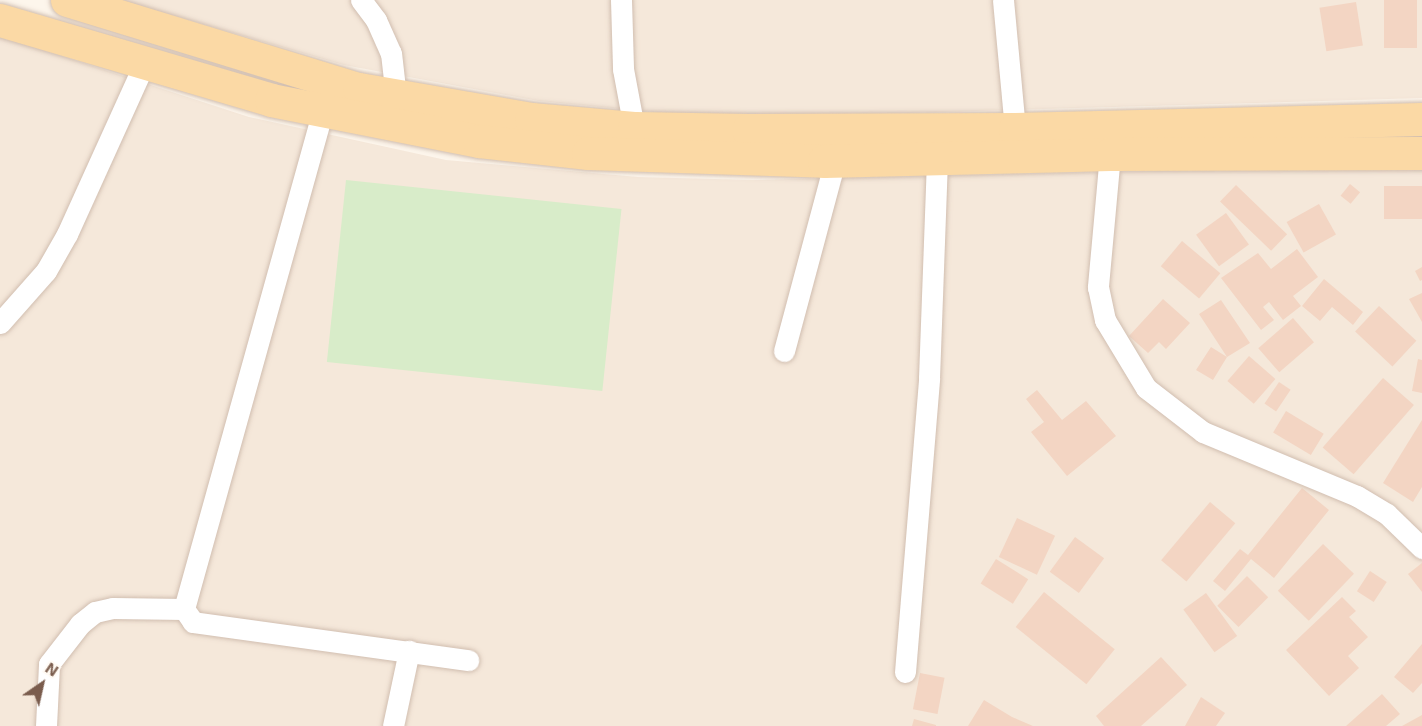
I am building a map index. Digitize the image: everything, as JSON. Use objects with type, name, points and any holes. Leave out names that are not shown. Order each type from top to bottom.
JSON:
[{"type":"main road","points":[[67,0],[204,44],[396,97],[531,119],[634,128],[1015,129],[1422,118]]},
{"type":"main road","points":[[0,20],[272,100],[479,141],[588,153],[835,161],[1110,154],[1422,153]]},
{"type":"street","points":[[361,0],[376,20],[391,53],[396,97]]},
{"type":"street","points":[[621,0],[623,69],[634,128]]},
{"type":"street","points":[[1003,0],[1015,129]]},
{"type":"street","points":[[0,323],[46,271],[67,234],[144,64]]},
{"type":"street","points":[[184,609],[324,110]]},
{"type":"street","points":[[1110,154],[1098,287],[1105,320],[1146,388],[1203,432],[1357,496],[1387,514],[1422,548]]},
{"type":"street","points":[[905,672],[929,378],[937,158]]},
{"type":"street","points":[[784,351],[835,161]]},
{"type":"street","points":[[46,726],[49,664],[80,624],[95,612],[114,608],[184,609]]},
{"type":"street","points":[[184,609],[193,622],[468,660]]},
{"type":"street","points":[[393,726],[409,651]]},
{"type":"shaded area","points":[[120,0],[1422,0],[1422,98],[806,116],[675,114],[539,101],[344,65]]},
{"type":"shaded area","points":[[0,36],[249,117],[446,160],[638,177],[752,180],[1422,165],[1422,726],[0,726]]},
{"type":"green space","points":[[346,180],[621,209],[602,391],[327,362]]},
{"type":"building","points":[[1384,0],[1417,0],[1417,48],[1384,48]]},
{"type":"building","points":[[1356,2],[1363,45],[1326,51],[1319,8]]},
{"type":"building","points":[[1350,184],[1360,192],[1351,204],[1341,196]]},
{"type":"building","points":[[1236,185],[1287,234],[1271,251],[1220,202]]},
{"type":"building","points":[[1384,186],[1422,186],[1422,219],[1384,219]]},
{"type":"building","points":[[1319,204],[1336,235],[1304,253],[1287,222]]},
{"type":"building","points":[[1226,213],[1249,245],[1219,266],[1196,235]]},
{"type":"building","points":[[1182,241],[1220,273],[1199,298],[1161,266]]},
{"type":"building","points":[[1297,249],[1318,277],[1293,296],[1301,306],[1283,320],[1269,302],[1263,307],[1274,320],[1261,330],[1221,278],[1258,253],[1271,269]]},
{"type":"building","points":[[1422,267],[1422,280],[1420,281],[1415,271]]},
{"type":"building","points":[[1324,279],[1363,312],[1353,325],[1332,307],[1320,321],[1302,306]]},
{"type":"building","points":[[1422,293],[1422,322],[1409,299]]},
{"type":"building","points":[[1163,299],[1190,323],[1166,349],[1159,342],[1148,353],[1129,336]]},
{"type":"building","points":[[1221,300],[1250,343],[1227,357],[1199,314]]},
{"type":"building","points":[[1379,306],[1416,341],[1392,366],[1355,332]]},
{"type":"building","points":[[1293,318],[1314,342],[1279,372],[1258,348]]},
{"type":"building","points":[[1211,347],[1227,357],[1213,380],[1196,370]]},
{"type":"building","points":[[1249,356],[1275,379],[1254,404],[1227,381]]},
{"type":"building","points":[[1418,359],[1422,360],[1422,393],[1412,391]]},
{"type":"building","points":[[1383,378],[1414,405],[1354,474],[1323,447]]},
{"type":"building","points":[[1279,382],[1291,390],[1276,411],[1264,404]]},
{"type":"building","points":[[1037,390],[1062,420],[1086,401],[1116,436],[1067,476],[1031,432],[1044,422],[1026,399]]},
{"type":"building","points":[[1286,411],[1324,434],[1311,455],[1273,432]]},
{"type":"building","points":[[1422,420],[1422,487],[1413,502],[1383,483]]},
{"type":"building","points":[[1302,488],[1329,510],[1274,578],[1251,559],[1225,591],[1213,581],[1240,549],[1248,555]]},
{"type":"building","points":[[1210,502],[1235,523],[1186,581],[1161,560]]},
{"type":"building","points":[[1017,518],[1055,536],[1037,575],[999,557]]},
{"type":"building","points":[[1075,537],[1104,558],[1079,593],[1050,572]]},
{"type":"building","points":[[1323,544],[1354,574],[1309,621],[1278,591]]},
{"type":"building","points":[[996,559],[1028,579],[1013,604],[981,584]]},
{"type":"building","points":[[1422,563],[1422,592],[1408,574]]},
{"type":"building","points":[[1370,571],[1387,582],[1374,602],[1357,591]]},
{"type":"building","points":[[1247,576],[1268,597],[1239,627],[1217,606]]},
{"type":"building","points":[[1044,592],[1115,649],[1086,684],[1016,627]]},
{"type":"building","points":[[1206,593],[1237,636],[1215,652],[1183,609]]},
{"type":"building","points":[[1342,597],[1356,611],[1349,617],[1368,637],[1348,656],[1359,668],[1329,696],[1286,650]]},
{"type":"building","points":[[1422,644],[1422,683],[1413,693],[1394,677]]},
{"type":"building","points":[[1161,657],[1187,685],[1141,726],[1104,726],[1096,716]]},
{"type":"building","points":[[920,673],[945,678],[937,714],[913,709]]},
{"type":"building","points":[[1382,694],[1400,714],[1386,726],[1346,726]]},
{"type":"building","points":[[1201,697],[1225,713],[1216,726],[1185,726]]},
{"type":"building","points":[[984,700],[1012,717],[1033,726],[968,726]]},
{"type":"building","points":[[1422,715],[1422,726],[1402,726]]},
{"type":"building","points":[[914,719],[936,725],[936,726],[912,726]]}]
